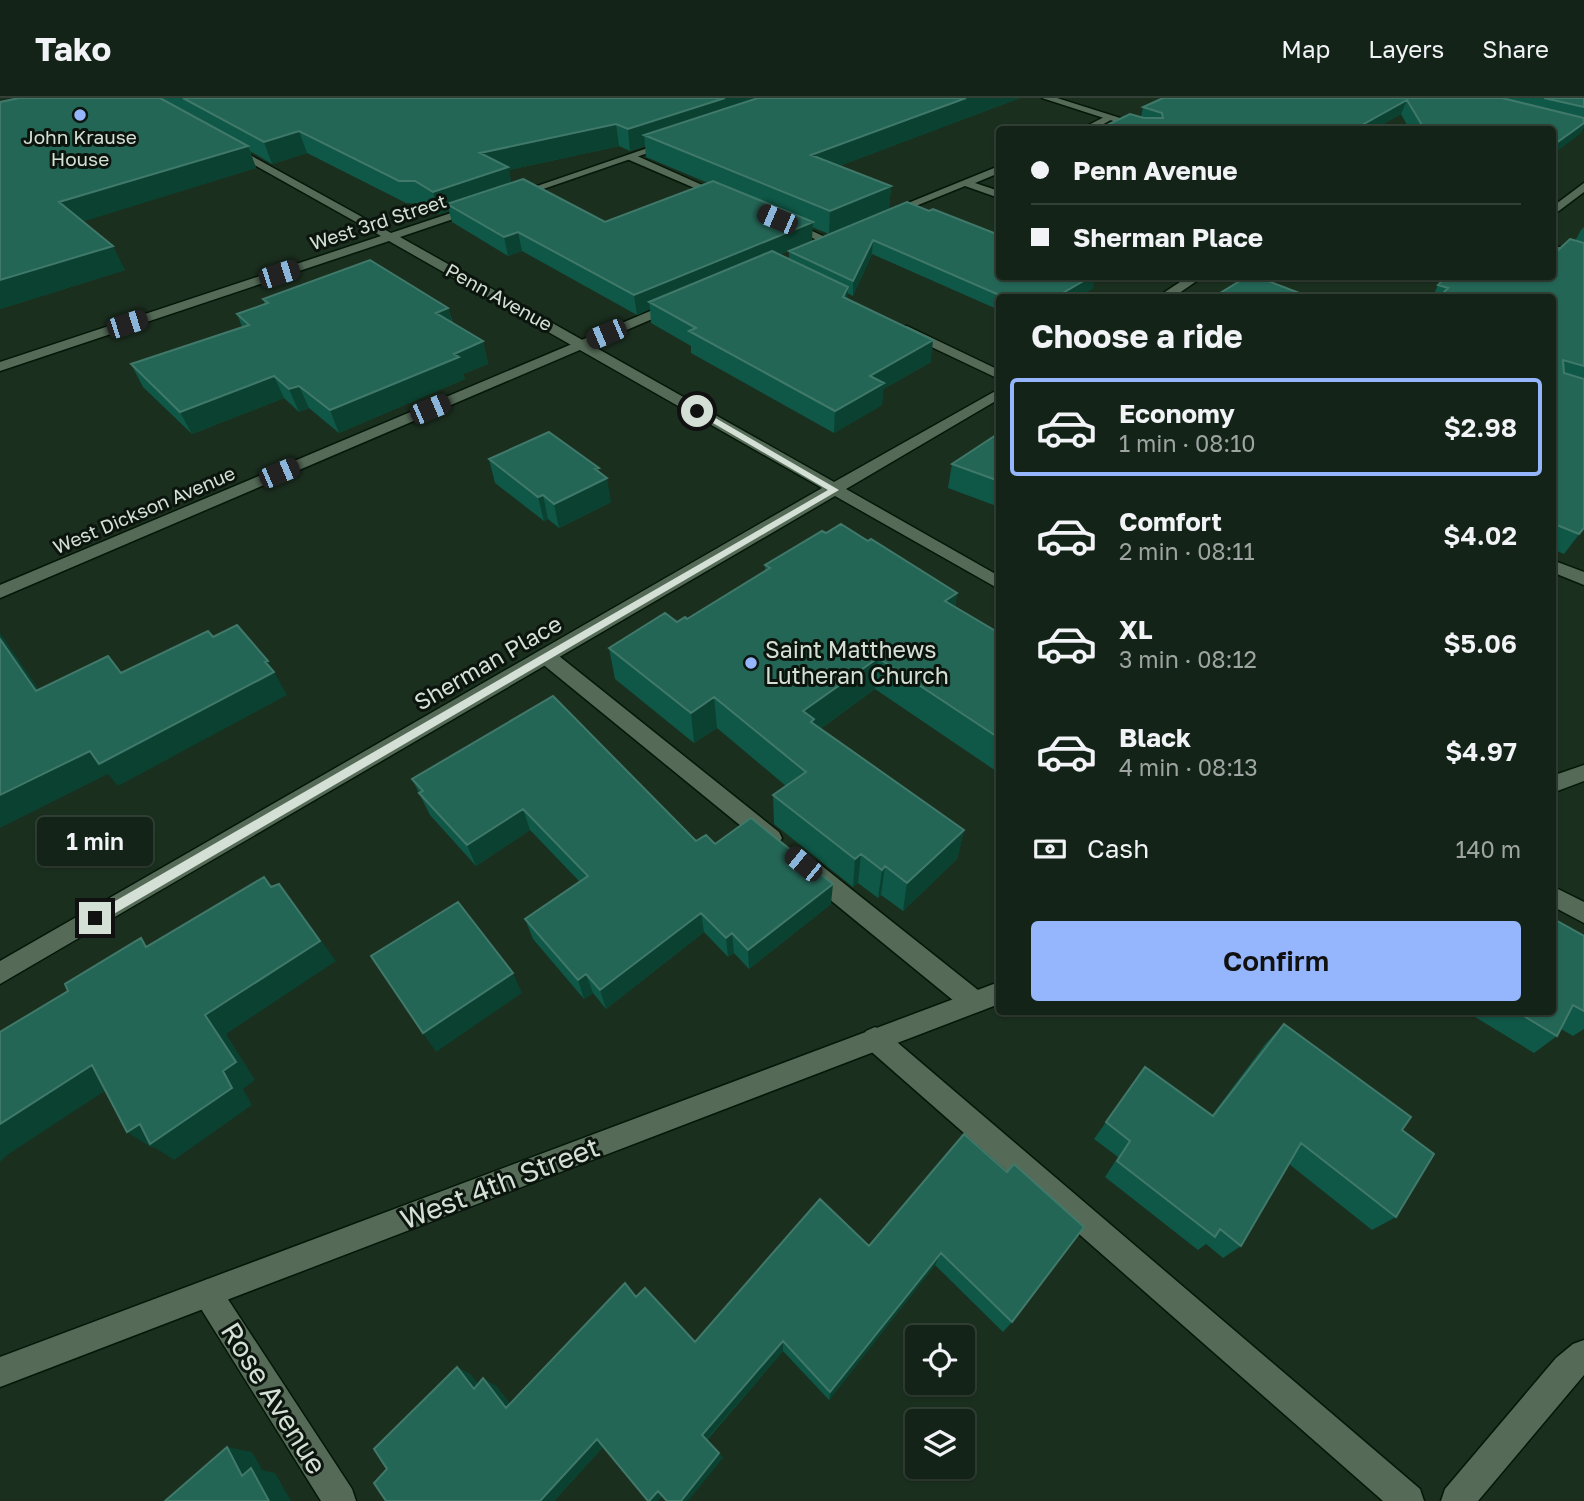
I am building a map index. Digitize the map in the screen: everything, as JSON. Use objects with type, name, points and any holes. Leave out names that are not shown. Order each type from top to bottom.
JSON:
[{"type":"street","points":[[1047,98],[1140,126]]},
{"type":"street","points":[[1092,126],[1111,117]]},
{"type":"street","name":"Penn Avenue","points":[[213,138],[582,344],[996,581]]},
{"type":"street","points":[[502,199],[681,140]]},
{"type":"street","points":[[631,157],[741,204]]},
{"type":"street","points":[[872,221],[996,170]]},
{"type":"street","points":[[965,183],[996,194]]},
{"type":"street","points":[[1556,210],[1584,186]]},
{"type":"street","name":"West 3rd Street","points":[[0,367],[490,204]]},
{"type":"street","points":[[777,219],[832,238],[804,250]]},
{"type":"street","points":[[1556,249],[1584,257]]},
{"type":"street","points":[[1169,294],[1191,280]]},
{"type":"street","name":"West Dickson Avenue","points":[[0,592],[683,301]]},
{"type":"street","points":[[891,322],[996,374]]},
{"type":"street","name":"Sherman Place","points":[[0,973],[996,395]]},
{"type":"street","points":[[1556,567],[1584,579]]},
{"type":"street","points":[[547,657],[987,997]]},
{"type":"street","points":[[1556,784],[1584,774]]},
{"type":"street","points":[[1556,897],[1584,913]]},
{"type":"street","name":"West 4th Street","points":[[0,1372],[987,997]]},
{"type":"street","points":[[875,1040],[1408,1501]]},
{"type":"street","name":"Rose Avenue","points":[[208,1294],[340,1501]]},
{"type":"street","points":[[1457,1501],[1567,1369],[1584,1355]]},
{"type":"building","points":[[19,98],[160,98],[248,146],[59,202],[113,246],[0,280],[0,102]]},
{"type":"building","points":[[183,98],[725,98],[628,129],[616,124],[480,153],[508,167],[433,192],[415,181],[399,181],[299,131],[264,142]]},
{"type":"building","points":[[758,98],[966,98],[811,155],[891,186],[830,211],[644,135]]},
{"type":"building","points":[[1163,98],[1502,98],[1584,118],[1584,123],[1556,143],[1556,126],[1423,126],[1407,100],[1360,126],[1105,126],[1130,114],[1144,118],[1163,118],[1162,113],[1143,107]]},
{"type":"building","points":[[1544,98],[1584,98],[1584,107]]},
{"type":"building","points":[[523,179],[605,222],[713,181],[813,222],[634,295],[518,232],[504,237],[447,204]]},
{"type":"building","points":[[907,202],[929,211],[933,209],[996,234],[996,280],[1085,280],[1061,294],[997,294],[873,240],[853,281],[789,251]]},
{"type":"building","points":[[1570,239],[1584,243],[1584,366],[1563,360],[1564,373],[1584,379],[1584,528],[1579,534],[1556,525],[1556,294],[1442,294],[1448,288],[1438,285],[1443,280],[1556,280],[1556,252]]},
{"type":"building","points":[[772,251],[848,287],[843,297],[933,340],[870,376],[884,383],[835,411],[689,331],[696,328],[649,302]]},
{"type":"building","points":[[370,260],[448,308],[436,313],[483,341],[454,354],[459,357],[330,410],[299,386],[289,389],[274,376],[180,412],[131,364],[249,325],[237,314],[268,303],[263,299]]},
{"type":"building","points":[[1241,280],[1265,280],[1302,294],[1219,294]]},
{"type":"building","points":[[549,432],[599,468],[595,469],[607,478],[554,504],[543,495],[538,497],[489,459]]},
{"type":"building","points":[[996,435],[996,480],[952,464]]},
{"type":"building","points":[[841,524],[868,541],[871,539],[957,593],[945,601],[996,631],[996,736],[878,658],[803,711],[814,719],[811,722],[964,830],[907,883],[885,866],[882,870],[861,854],[855,859],[773,795],[806,772],[714,697],[691,713],[609,648],[665,613],[677,622],[685,617],[687,619],[770,568],[765,565],[822,531],[826,533]]},
{"type":"building","points":[[237,625],[274,672],[99,764],[90,751],[0,795],[0,639],[36,691],[108,656],[121,673],[208,631],[213,637]]},
{"type":"building","points":[[553,696],[696,841],[706,835],[715,844],[751,818],[833,884],[748,950],[732,933],[726,938],[701,913],[600,990],[586,974],[578,980],[525,919],[588,876],[523,809],[467,845],[419,793],[423,791],[412,779]]},
{"type":"building","points":[[264,877],[271,887],[279,884],[320,941],[205,1015],[236,1062],[223,1071],[232,1088],[150,1144],[140,1124],[127,1132],[92,1065],[0,1124],[0,1032],[68,991],[65,984],[141,938],[146,947]]},
{"type":"building","points":[[458,902],[513,973],[423,1033],[371,956]]},
{"type":"building","points":[[1556,920],[1584,936],[1584,1011],[1573,1005],[1557,1036],[1522,1015],[1556,1015]]},
{"type":"building","points":[[1284,1024],[1411,1117],[1402,1130],[1434,1154],[1396,1217],[1301,1143],[1241,1246],[1220,1229],[1215,1237],[1117,1161],[1130,1141],[1106,1122],[1145,1067],[1213,1116]]},
{"type":"building","points":[[964,1134],[1007,1172],[1014,1164],[1084,1227],[1012,1322],[941,1253],[830,1392],[783,1341],[702,1435],[719,1453],[681,1501],[667,1501],[658,1491],[648,1501],[597,1439],[540,1501],[386,1501],[374,1483],[387,1469],[374,1449],[457,1367],[474,1389],[483,1378],[506,1408],[625,1283],[636,1297],[645,1288],[695,1342],[820,1199],[869,1246]]},
{"type":"building","points":[[227,1447],[242,1476],[251,1468],[269,1501],[165,1501]]},
{"type":"place","name":"John Krause House","points":[[80,115]]},
{"type":"place","name":"Saint Matthews Lutheran Church","points":[[751,663]]},
{"type":"route","points":[[95,918],[835,490],[697,411]]}]
